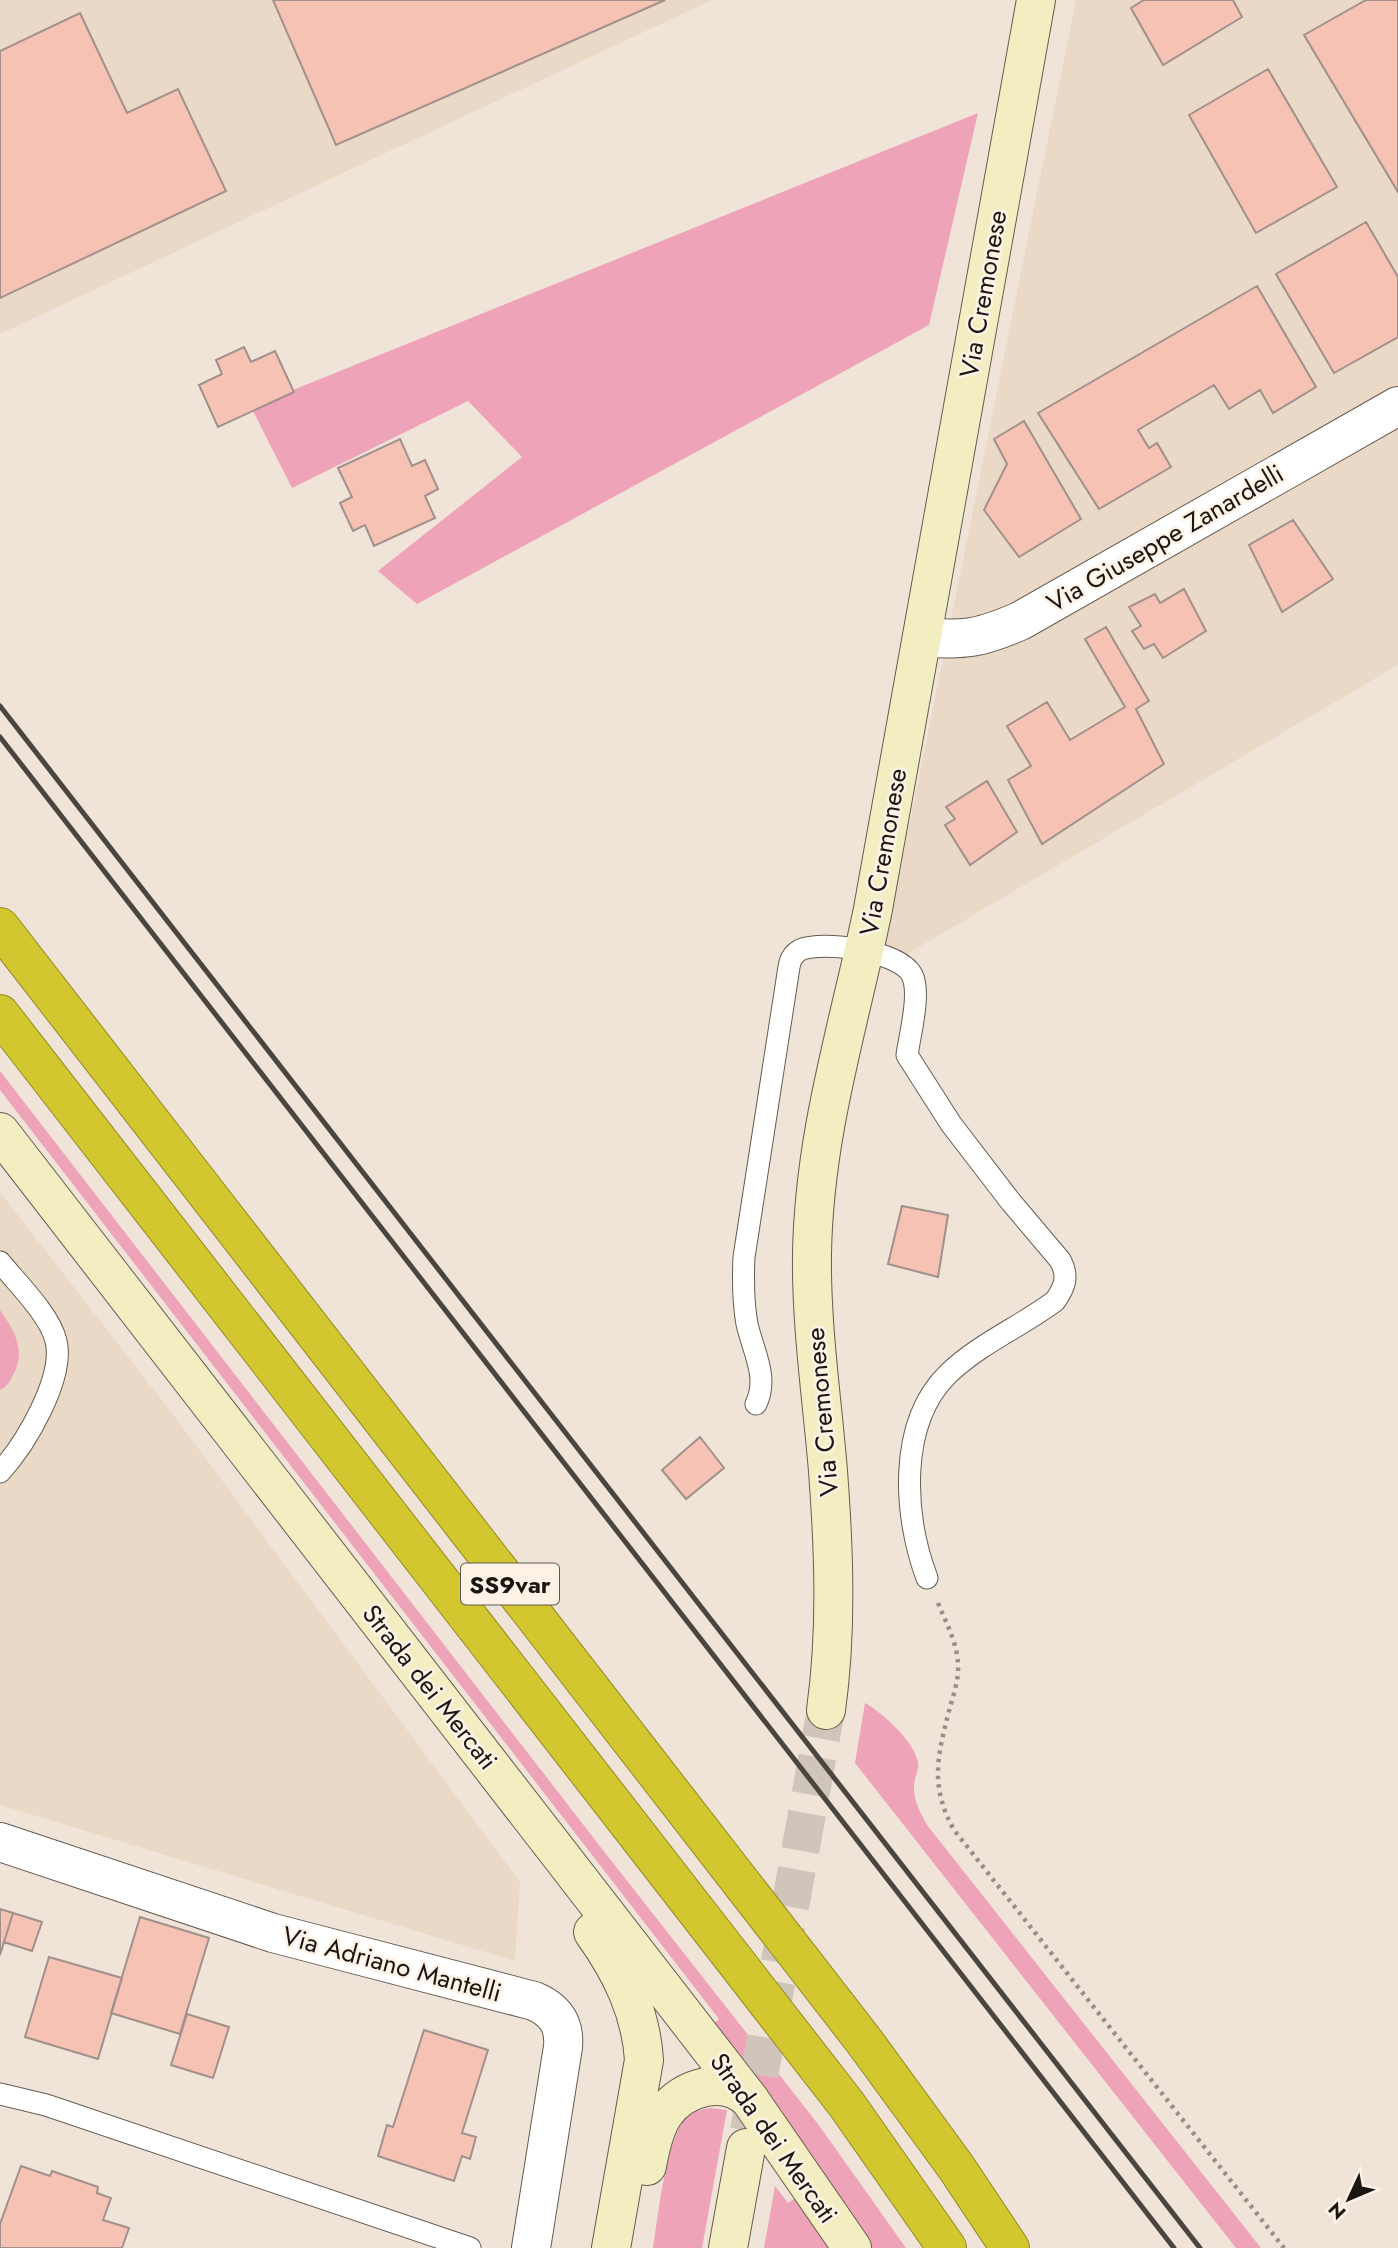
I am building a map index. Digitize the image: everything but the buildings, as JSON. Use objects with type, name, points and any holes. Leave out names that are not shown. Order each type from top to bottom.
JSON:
[{"type":"highway","name":"SS9var","points":[[0,927],[864,2041],[956,2167],[1010,2248]]},
{"type":"highway","name":"SS9var","points":[[0,1014],[840,2097],[947,2248]]},
{"type":"street","name":"Via Cremonese","points":[[825,1710],[831,1656],[833,1572],[828,1471],[812,1276],[814,1209],[820,1148],[831,1089],[864,951],[1036,0]]},
{"type":"street","name":"Via Giuseppe Zanardelli","points":[[922,637],[951,639],[987,635],[1020,621],[1398,406]]},
{"type":"street","name":"Strada dei Mercati","points":[[0,1132],[750,2100],[852,2248]]},
{"type":"street","name":"Strada dei Mercati","points":[[0,1167],[570,1902],[608,1955],[636,2014],[641,2029],[644,2060],[611,2248]]},
{"type":"street","name":"Via Adriano Mantelli","points":[[0,1842],[273,1934],[534,2001],[552,2012],[562,2028],[563,2047],[531,2248]]},
{"type":"street","points":[[629,2248],[654,2138],[670,2106],[691,2092],[715,2086],[738,2090],[750,2100]]},
{"type":"street","points":[[728,2248],[746,2148]]},
{"type":"lane","points":[[756,1405],[760,1397],[761,1375],[744,1304],[744,1257],[789,967],[793,956],[803,949],[839,948],[864,951],[899,962],[906,966],[912,975],[915,1001],[906,1055],[951,1124],[1065,1269],[1063,1291],[1055,1301],[977,1351],[946,1376],[920,1421],[912,1454],[909,1484],[914,1539],[927,1578]]},
{"type":"lane","points":[[0,1262],[51,1328],[58,1355],[51,1385],[42,1404],[18,1450],[0,1472]]},
{"type":"lane","points":[[0,2094],[46,2105],[470,2248]]},
{"type":"path","points":[[927,1578],[955,1642],[958,1665],[956,1687],[942,1740],[937,1781],[939,1798],[954,1830],[1284,2248]]},
{"type":"shaded area","points":[[0,0],[712,0],[0,334]]},
{"type":"shaded area","points":[[1076,0],[1398,0],[1398,665],[880,970]]},
{"type":"shaded area","points":[[978,113],[929,325],[417,604],[378,571],[522,457],[468,401],[292,488],[251,407]]},
{"type":"shaded area","points":[[0,1071],[818,2124],[906,2248],[872,2248],[712,2025],[719,2019],[0,1090]]},
{"type":"shaded area","points":[[0,1192],[175,1417],[520,1882],[515,1961],[0,1805]]},
{"type":"shaded area","points":[[0,1310],[17,1340],[19,1356],[11,1378],[0,1390]]},
{"type":"shaded area","points":[[865,1703],[905,1737],[916,1755],[918,1766],[914,1784],[915,1795],[927,1825],[1261,2248],[1236,2248],[855,1763]]},
{"type":"shaded area","points":[[711,2108],[727,2110],[702,2248],[653,2248],[668,2160],[679,2128],[692,2114]]},
{"type":"shaded area","points":[[775,2186],[788,2203],[797,2197],[831,2248],[764,2248]]},
{"type":"tunnel","points":[[749,2131],[826,1710]]},
{"type":"railway","points":[[0,706],[1200,2248]]},
{"type":"railway","points":[[0,737],[1174,2248]]}]
